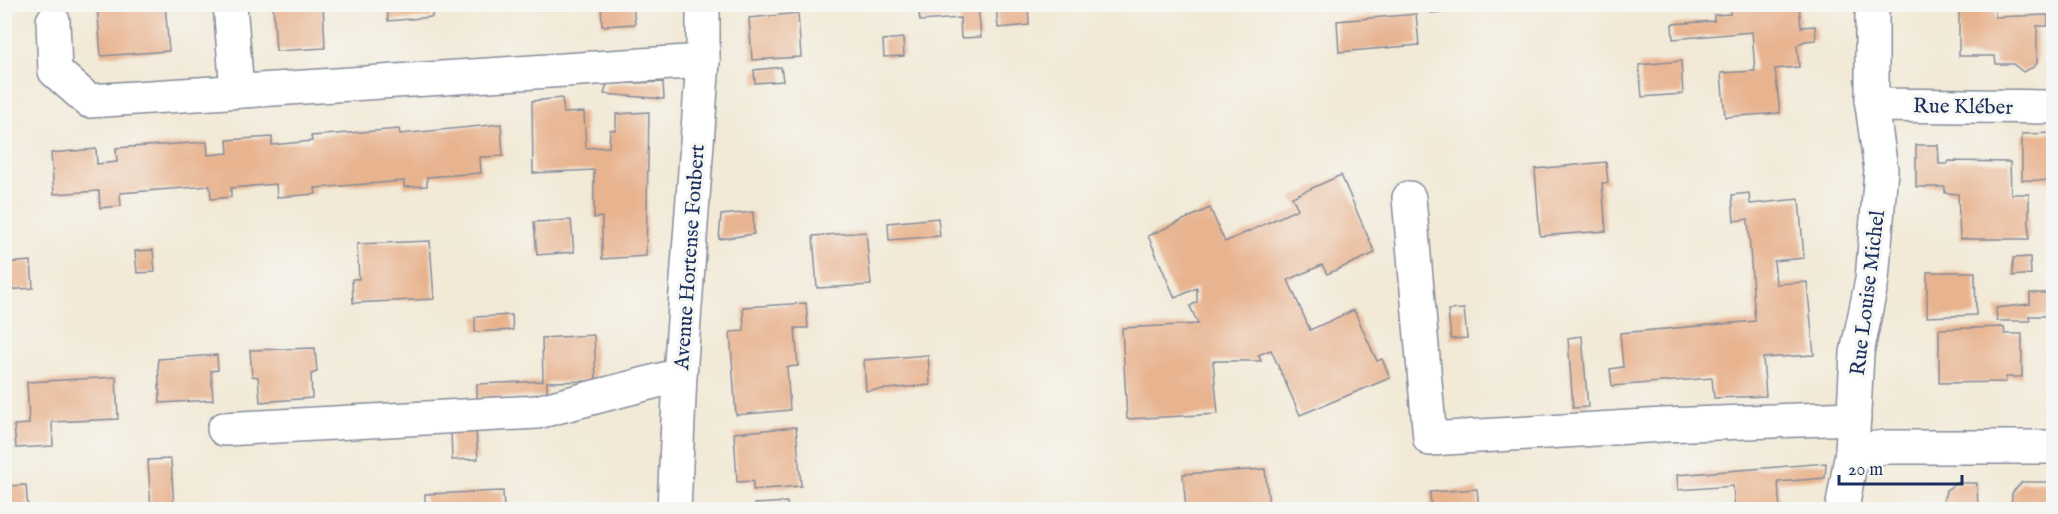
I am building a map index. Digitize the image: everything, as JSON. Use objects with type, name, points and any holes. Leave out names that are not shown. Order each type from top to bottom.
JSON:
[{"type":"street","points":[[230,4],[237,91]]},
{"type":"street","name":"Avenue Hortense Foubert","points":[[674,510],[680,375],[703,61],[703,4]]},
{"type":"street","name":"Rue Louise Michel","points":[[1842,510],[1852,451],[1857,353],[1872,280],[1881,170],[1872,105],[1872,4]]},
{"type":"street","points":[[53,21],[55,71],[89,101],[703,61]]},
{"type":"street","name":"Rue Kléber","points":[[1872,105],[2054,107]]},
{"type":"street","points":[[1409,198],[1430,439],[1686,424],[1854,418]]},
{"type":"street","points":[[224,429],[537,412],[680,375]]},
{"type":"street","points":[[1852,451],[1885,447],[2054,447]]},
{"type":"building","points":[[165,4],[169,51],[101,56],[97,5]]},
{"type":"building","points":[[273,4],[323,4],[325,48],[276,51]]},
{"type":"building","points":[[387,4],[567,4],[567,6],[432,13],[432,17],[388,21]]},
{"type":"building","points":[[601,4],[633,4],[635,24],[602,26]]},
{"type":"building","points":[[918,4],[978,4],[981,37],[961,38],[960,18],[920,21]]},
{"type":"building","points":[[996,4],[1028,4],[1029,25],[998,28]]},
{"type":"building","points":[[1430,4],[1493,4],[1493,8],[1431,13]]},
{"type":"building","points":[[1732,4],[1799,4],[1801,27],[1815,26],[1816,40],[1805,41],[1797,45],[1799,67],[1775,69],[1780,113],[1725,117],[1721,73],[1755,71],[1752,32],[1673,39],[1672,24],[1714,21],[1714,15],[1730,14]]},
{"type":"building","points":[[1959,7],[1995,7],[1995,17],[2048,15],[2048,26],[2037,26],[2037,63],[2034,67],[2023,72],[2013,64],[1996,64],[1995,56],[1959,56]]},
{"type":"building","points":[[798,13],[801,57],[752,60],[749,18]]},
{"type":"building","points":[[1416,14],[1419,45],[1339,52],[1337,21]]},
{"type":"building","points":[[903,38],[904,56],[884,57],[883,40]]},
{"type":"building","points":[[1681,61],[1683,94],[1642,97],[1639,65]]},
{"type":"building","points":[[781,67],[783,81],[755,83],[754,70]]},
{"type":"building","points":[[663,82],[664,99],[604,94],[607,84]]},
{"type":"building","points":[[562,98],[564,113],[584,112],[586,148],[609,147],[610,130],[616,130],[616,114],[649,112],[646,256],[602,259],[602,217],[594,218],[594,170],[533,173],[532,101]]},
{"type":"building","points":[[501,124],[503,156],[480,157],[481,173],[427,177],[427,186],[404,187],[404,181],[315,188],[316,194],[277,197],[276,184],[231,188],[231,197],[211,199],[210,186],[120,193],[121,206],[100,208],[99,191],[54,194],[51,153],[96,149],[97,164],[117,162],[116,148],[207,142],[208,155],[228,153],[227,140],[272,137],[272,145],[312,141],[311,136],[399,129],[400,134]]},
{"type":"building","points":[[2054,133],[2054,181],[2022,180],[2022,134]]},
{"type":"building","points":[[1916,145],[1938,145],[1939,164],[1947,164],[1949,161],[2010,162],[2011,194],[2029,194],[2029,239],[1960,239],[1958,194],[1945,193],[1945,187],[1916,187]]},
{"type":"building","points":[[1606,162],[1608,183],[1602,183],[1606,231],[1540,236],[1535,169]]},
{"type":"building","points":[[1341,175],[1375,253],[1327,274],[1322,265],[1288,280],[1310,330],[1354,310],[1377,361],[1382,359],[1390,378],[1300,415],[1271,350],[1258,355],[1261,361],[1213,361],[1218,414],[1127,419],[1122,328],[1198,324],[1190,306],[1197,302],[1197,288],[1175,298],[1148,236],[1210,208],[1225,242],[1298,209],[1292,197]]},
{"type":"building","points":[[1749,193],[1750,204],[1799,199],[1804,258],[1774,261],[1776,284],[1807,282],[1814,355],[1763,358],[1766,396],[1714,398],[1712,378],[1612,386],[1610,369],[1623,367],[1620,333],[1755,321],[1748,219],[1734,221],[1732,195]]},
{"type":"building","points":[[753,212],[754,234],[719,239],[721,215]]},
{"type":"building","points":[[938,218],[940,236],[889,240],[888,223]]},
{"type":"building","points":[[571,220],[574,252],[537,255],[534,222]]},
{"type":"building","points":[[866,232],[871,285],[817,288],[813,236]]},
{"type":"building","points":[[430,241],[434,299],[353,303],[352,279],[359,279],[357,244]]},
{"type":"building","points":[[153,250],[155,272],[137,273],[135,251]]},
{"type":"building","points":[[2030,257],[2031,274],[2013,276],[2013,258]]},
{"type":"building","points":[[31,261],[33,288],[6,290],[4,263]]},
{"type":"building","points":[[1927,272],[1975,272],[1976,315],[1927,317]]},
{"type":"building","points":[[2030,293],[2054,293],[2054,316],[2029,316],[2030,321],[1997,321],[1996,308],[2030,304]]},
{"type":"building","points":[[806,303],[808,328],[795,328],[798,366],[787,367],[790,410],[736,415],[730,332],[744,331],[743,307]]},
{"type":"building","points":[[1464,309],[1467,338],[1451,339],[1448,310]]},
{"type":"building","points":[[512,315],[513,330],[475,332],[475,317]]},
{"type":"building","points":[[2004,327],[2005,334],[2022,334],[2022,377],[2006,377],[2006,382],[1939,383],[1939,329]]},
{"type":"building","points":[[594,335],[596,381],[547,382],[547,396],[477,398],[477,384],[543,381],[542,338]]},
{"type":"building","points":[[1582,336],[1588,407],[1573,408],[1568,338]]},
{"type":"building","points":[[315,348],[317,372],[311,374],[312,398],[260,402],[258,377],[252,376],[250,350]]},
{"type":"building","points":[[217,355],[218,370],[211,371],[213,400],[160,403],[158,359]]},
{"type":"building","points":[[928,355],[930,385],[866,391],[864,360]]},
{"type":"building","points":[[116,377],[118,419],[52,422],[53,446],[16,448],[14,425],[29,424],[27,382]]},
{"type":"building","points":[[796,427],[801,486],[753,490],[753,481],[737,482],[734,433]]},
{"type":"building","points":[[451,430],[476,430],[478,459],[452,460]]},
{"type":"building","points":[[171,459],[174,510],[151,510],[148,460]]},
{"type":"building","points":[[1826,463],[1825,478],[1778,482],[1780,510],[1735,510],[1733,486],[1678,490],[1677,475]]},
{"type":"building","points":[[1265,469],[1269,505],[1251,506],[1251,510],[1186,510],[1183,474]]},
{"type":"building","points":[[2022,482],[2054,482],[2054,510],[2011,510],[2012,493]]},
{"type":"building","points":[[1957,483],[1977,483],[1978,510],[1942,510],[1946,490]]},
{"type":"building","points":[[26,485],[28,510],[4,510],[4,486]]},
{"type":"building","points":[[1477,489],[1479,510],[1431,510],[1430,492]]},
{"type":"building","points":[[503,491],[504,510],[425,510],[425,494]]},
{"type":"building","points":[[787,502],[788,510],[756,510],[755,504]]}]
